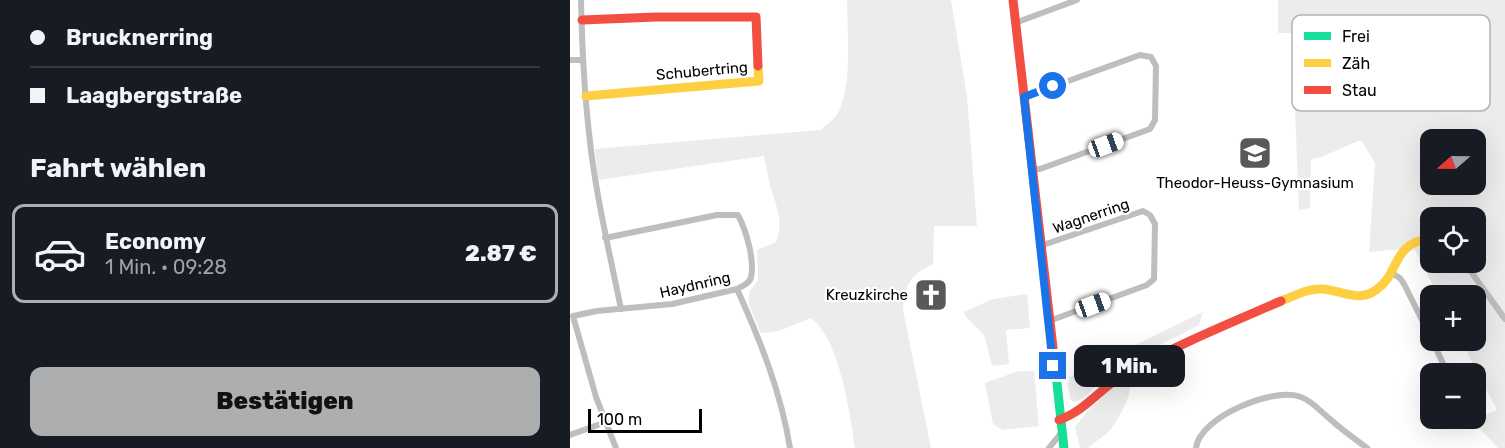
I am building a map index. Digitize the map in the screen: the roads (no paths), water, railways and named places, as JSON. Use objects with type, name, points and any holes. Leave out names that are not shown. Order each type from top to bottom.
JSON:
[{"type":"street","points":[[581,0],[582,60],[591,147],[605,238],[621,309]]},
{"type":"street","points":[[1012,0],[1064,448]]},
{"type":"street","points":[[1016,22],[1077,0]]},
{"type":"street","name":"Schubertring","points":[[582,20],[756,17],[759,81],[586,96]]},
{"type":"street","points":[[1024,97],[1140,56],[1151,57],[1156,66],[1155,120],[1150,129],[1040,169],[1032,169]]},
{"type":"street","points":[[570,60],[582,60]]},
{"type":"street","name":"Wagnerring","points":[[1040,246],[1143,211],[1150,215],[1155,224],[1154,279],[1147,285],[1048,322]]},
{"type":"street","name":"Haydnring","points":[[572,315],[672,304],[737,289],[751,278],[750,249],[744,226],[738,216],[717,215],[605,238]]},
{"type":"street","points":[[1059,420],[1070,418],[1080,411],[1107,385],[1120,377],[1211,330],[1296,295],[1319,289],[1351,296],[1367,295],[1382,286],[1400,253],[1408,244],[1420,240]]},
{"type":"street","points":[[1390,272],[1400,278],[1420,315]]},
{"type":"street","points":[[1472,273],[1505,319]]},
{"type":"street","points":[[737,289],[760,340],[775,385],[790,448]]},
{"type":"street","points":[[572,315],[594,390],[616,448]]},
{"type":"street","points":[[1197,448],[1197,439],[1203,430],[1223,415],[1239,407],[1283,394],[1302,397],[1367,448]]},
{"type":"street","points":[[570,435],[606,422]]},
{"type":"street","points":[[1049,448],[1061,433]]},
{"type":"place","name":"Theodor-Heuss-Gymnasium","points":[[1255,153]]},
{"type":"place","name":"Kreuzkirche","points":[[931,295]]}]
